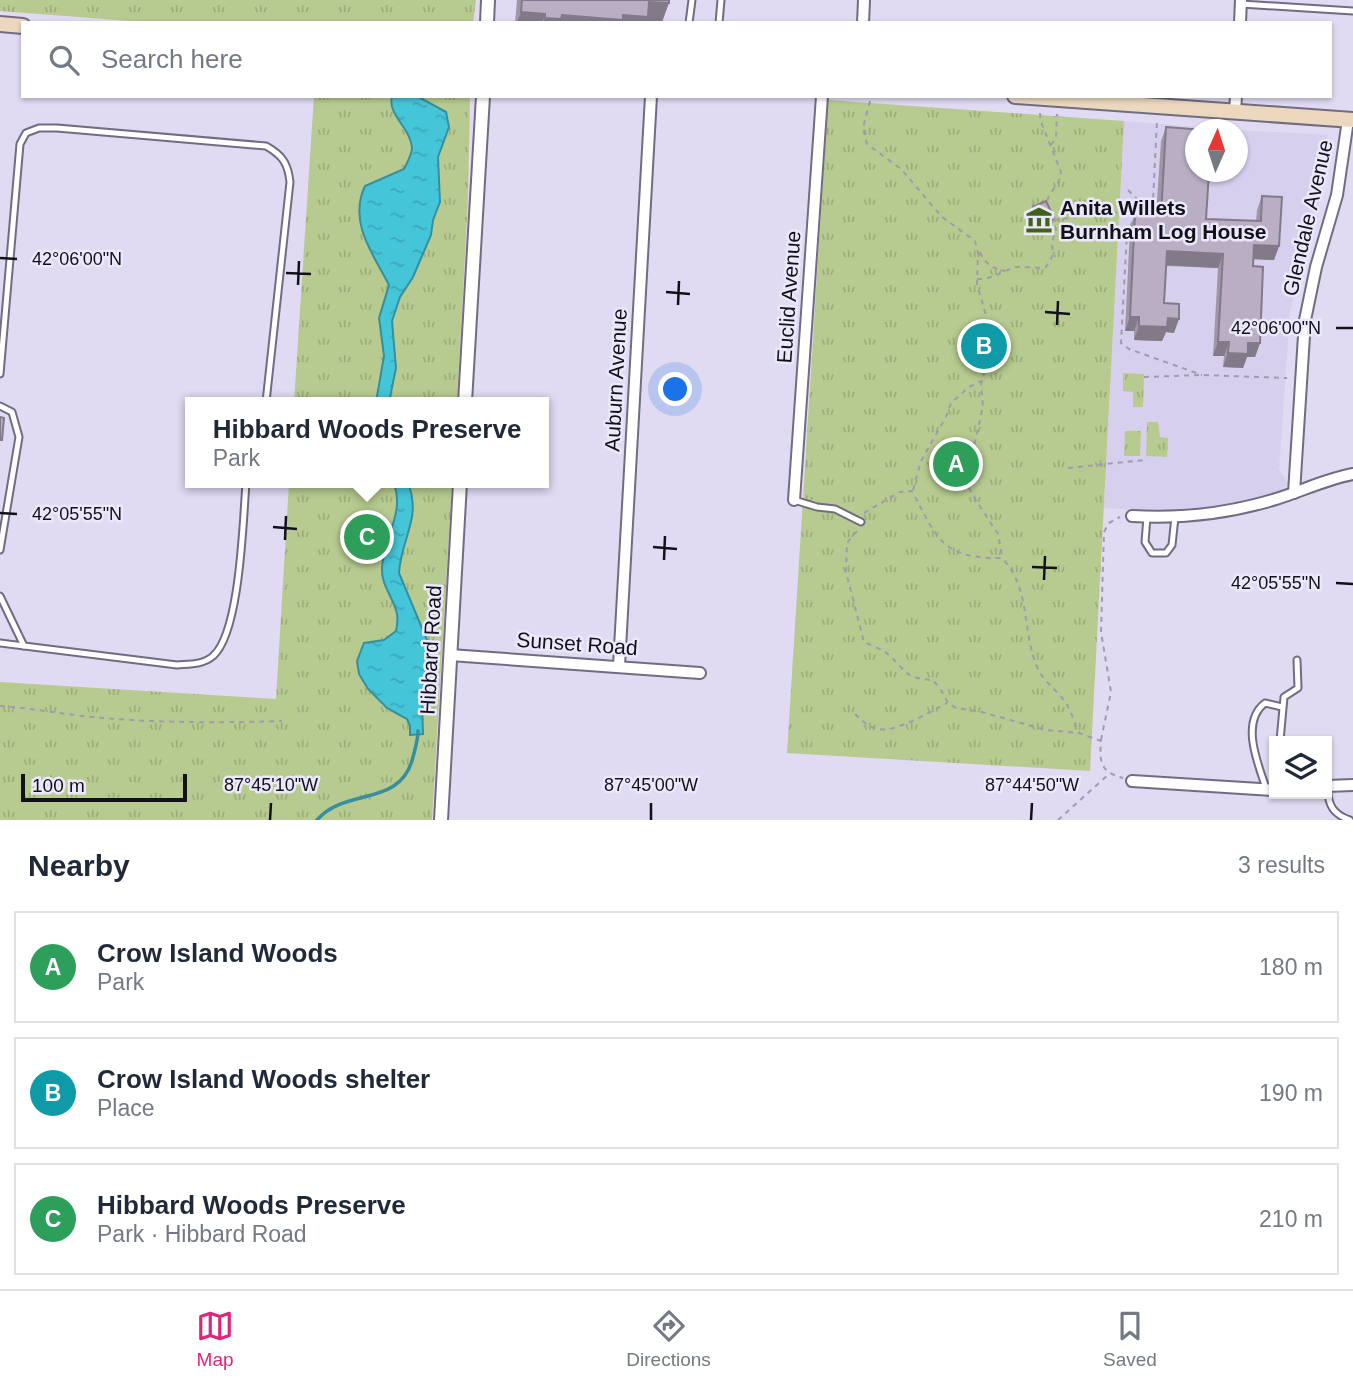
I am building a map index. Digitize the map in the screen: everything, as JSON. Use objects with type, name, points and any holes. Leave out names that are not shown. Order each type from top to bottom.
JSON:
[{"type":"main road","points":[[0,24],[21,26]]},
{"type":"main road","points":[[1042,98],[1351,120]]},
{"type":"street","points":[[487,21],[488,0]]},
{"type":"street","points":[[863,21],[864,0]]},
{"type":"street","points":[[1240,21],[1241,2]]},
{"type":"street","points":[[465,397],[482,98]]},
{"type":"street","name":"Auburn Avenue","points":[[619,666],[651,98]]},
{"type":"street","name":"Euclid Avenue","points":[[794,500],[822,98]]},
{"type":"street","points":[[1235,112],[1236,98]]},
{"type":"street","name":"Glendale Avenue","points":[[1294,493],[1305,320],[1316,267],[1337,195],[1351,120]]},
{"type":"street","points":[[1132,516],[1175,517],[1255,505],[1353,474]]},
{"type":"street","name":"Hibbard Road","points":[[442,820],[460,488]]},
{"type":"street","name":"Sunset Road","points":[[450,655],[701,673]]},
{"type":"street","points":[[1132,781],[1269,791]]},
{"type":"street","points":[[1332,786],[1353,785]]},
{"type":"lane","points":[[690,21],[692,0]]},
{"type":"lane","points":[[719,21],[721,0]]},
{"type":"lane","points":[[1241,2],[1353,12]]},
{"type":"lane","points":[[0,374],[20,144],[26,133],[39,128],[57,128],[266,146],[279,153],[289,167],[290,182],[267,397]]},
{"type":"lane","points":[[0,406],[12,412],[19,437],[0,550]]},
{"type":"lane","points":[[0,486],[10,488]]},
{"type":"lane","points":[[0,643],[177,665],[200,663],[213,656],[225,641],[235,608],[246,488]]},
{"type":"lane","points":[[794,500],[835,509],[861,522]]},
{"type":"lane","points":[[1147,517],[1145,542],[1152,553],[1166,553],[1172,545],[1175,517]]},
{"type":"lane","points":[[0,596],[23,646]]},
{"type":"lane","points":[[1280,736],[1284,697],[1298,688],[1297,660]]},
{"type":"lane","points":[[1269,789],[1254,755],[1252,731],[1258,709],[1265,703],[1282,707]]},
{"type":"lane","points":[[1328,799],[1334,812],[1350,820]]},
{"type":"path","points":[[870,101],[863,128],[864,140],[871,148],[891,160],[942,217],[975,241],[983,260],[993,268],[1006,271]]},
{"type":"path","points":[[1040,113],[1061,177],[1048,197],[1048,207]]},
{"type":"path","points":[[1050,145],[1056,138],[1057,114]]},
{"type":"path","points":[[1157,121],[1153,201],[1148,209],[1132,221],[1127,233],[1121,343],[1129,349],[1202,375]]},
{"type":"path","points":[[1128,190],[1148,209]]},
{"type":"path","points":[[1034,207],[1038,203]]},
{"type":"path","points":[[976,279],[1020,267],[1046,267],[1053,255],[1053,220],[1128,211],[1140,216]]},
{"type":"path","points":[[1046,231],[1040,234],[1055,227]]},
{"type":"path","points":[[978,249],[976,279],[988,319],[995,332]]},
{"type":"path","points":[[962,342],[982,336]]},
{"type":"path","points":[[991,363],[982,380],[983,406],[966,482],[998,534],[1002,558],[1011,567],[1025,602],[1025,616],[1038,670],[1065,702],[1079,733]]},
{"type":"path","points":[[1144,377],[1202,375],[1287,378]]},
{"type":"path","points":[[982,380],[951,402],[946,417],[921,461],[912,491],[937,538],[954,550],[977,558],[1002,558]]},
{"type":"path","points":[[1069,468],[1144,460]]},
{"type":"path","points":[[912,491],[900,492],[864,514],[847,543],[846,572],[864,642],[886,653],[900,669],[915,679],[933,680],[948,703],[956,708],[982,712],[1046,730],[1079,733],[1101,741]]},
{"type":"path","points":[[1132,516],[1120,517],[1109,523],[1104,532],[1101,632],[1111,692],[1099,759],[1109,774],[1132,781]]},
{"type":"path","points":[[855,715],[866,725],[881,730],[902,725],[948,703]]},
{"type":"path","points":[[0,706],[154,722],[282,721]]},
{"type":"path","points":[[1058,820],[1109,774]]},
{"type":"shaded area","points":[[1124,121],[1185,126],[1185,182],[1248,182],[1248,131],[1328,135],[1322,186],[1290,311],[1279,469],[1288,484],[1281,491],[1238,503],[1204,508],[1154,511],[1104,508]]},
{"type":"green space","points":[[0,0],[476,0],[473,21],[129,21],[0,11]]},
{"type":"green space","points":[[314,98],[470,98],[468,200],[457,397],[294,397]]},
{"type":"green space","points":[[828,100],[1124,121],[1090,771],[787,753]]},
{"type":"green space","points":[[1123,373],[1144,374],[1143,407],[1133,407],[1133,392],[1123,391]]},
{"type":"green space","points":[[1147,422],[1158,422],[1160,437],[1168,438],[1167,457],[1146,456]]},
{"type":"green space","points":[[1125,431],[1141,431],[1140,456],[1124,456]]},
{"type":"green space","points":[[289,488],[452,488],[432,820],[0,820],[0,682],[276,699]]},
{"type":"water","points":[[392,98],[421,98],[446,112],[449,127],[438,157],[440,202],[431,235],[413,277],[400,297],[392,321],[396,368],[390,397],[377,397],[384,356],[379,318],[389,285],[370,250],[359,212],[365,186],[404,169],[411,153],[411,141],[391,103]]},
{"type":"water","points":[[395,488],[410,488],[413,507],[399,573],[432,652],[425,673],[422,700],[423,734],[410,735],[407,719],[387,708],[368,689],[359,674],[357,661],[364,643],[384,640],[396,631],[397,614],[384,581],[382,568],[395,516]]},
{"type":"building","points":[[522,0],[669,0],[669,3],[649,2],[648,17],[623,15],[623,20],[562,15],[561,19],[545,18],[545,14],[521,12]]},
{"type":"building","points":[[1166,127],[1185,128],[1185,182],[1208,182],[1206,219],[1261,221],[1262,196],[1282,197],[1279,246],[1254,245],[1253,266],[1263,267],[1260,343],[1248,343],[1248,354],[1228,353],[1229,342],[1218,342],[1223,254],[1167,251],[1164,303],[1179,304],[1179,319],[1168,318],[1167,327],[1139,326],[1139,317],[1130,317],[1135,214],[1161,215]]},
{"type":"building","points":[[1046,201],[1054,218],[1044,223],[1033,207]]},
{"type":"building","points":[[981,328],[995,329],[993,352],[980,351]]},
{"type":"building","points":[[0,417],[4,418],[2,440],[0,440]]},
{"type":"waterway","points":[[317,820],[342,803],[385,791],[397,784],[407,773],[418,731]]},
{"type":"place","name":"Anita Willets Burnham Log House","points":[[1039,220]]},
{"type":"place","name":"Crow Island Woods shelter","points":[[984,346]]},
{"type":"place","name":"Crow Island Woods","points":[[956,464]]},
{"type":"place","name":"Hibbard Woods Preserve","points":[[367,537]]}]
